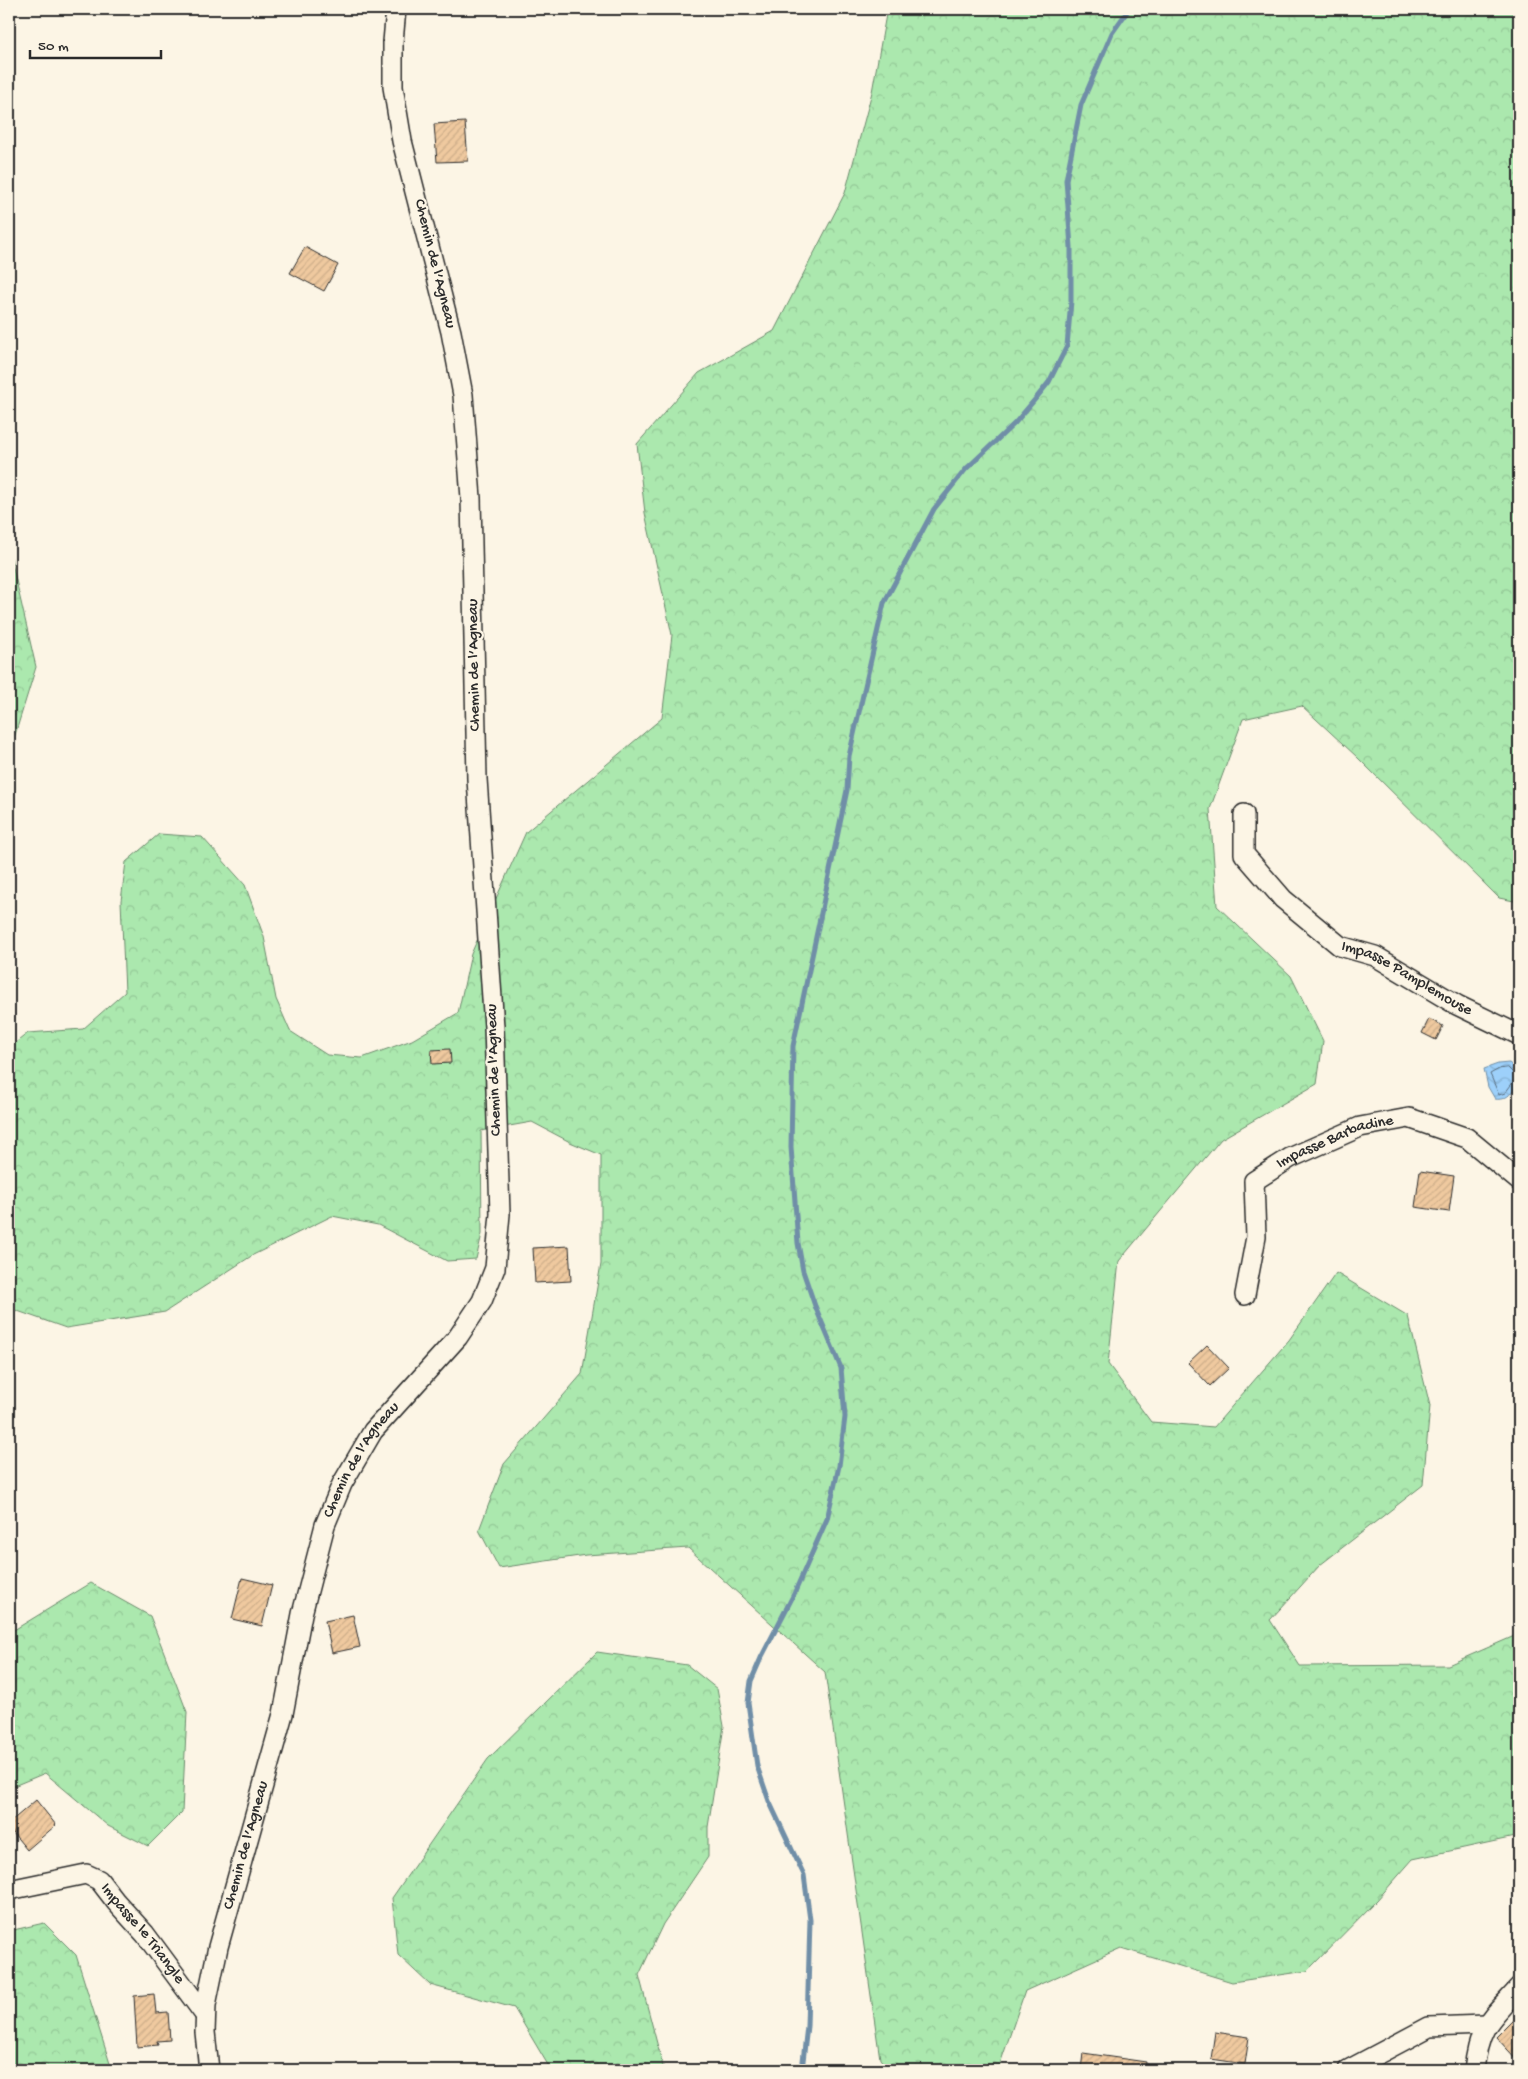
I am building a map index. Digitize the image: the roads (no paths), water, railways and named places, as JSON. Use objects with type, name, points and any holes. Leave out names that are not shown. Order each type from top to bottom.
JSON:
[{"type":"street","name":"Chemin de l’Agneau","points":[[209,2070],[205,2015],[218,1947],[283,1714],[302,1614],[325,1524],[342,1484],[373,1431],[458,1337],[482,1301],[495,1268],[500,1214],[494,1047],[478,780],[471,498],[464,395],[451,332],[402,141],[394,87],[393,42],[396,9]]},
{"type":"street","name":"Impasse Pamplemouse","points":[[1244,814],[1244,854],[1284,899],[1340,946],[1374,956],[1457,1006],[1519,1034]]},
{"type":"street","name":"Impasse Barbadine","points":[[1246,1295],[1256,1236],[1254,1181],[1290,1158],[1360,1127],[1409,1118],[1467,1138],[1519,1181]]},
{"type":"street","name":"Impasse le Triangle","points":[[9,1890],[86,1874],[99,1880],[145,1934],[205,2015]]},
{"type":"street","points":[[1474,2070],[1477,2050],[1485,2025],[1519,1988]]},
{"type":"street","points":[[1348,2070],[1429,2027],[1485,2025]]},
{"type":"water","points":[[1509,1063],[1518,1070],[1516,1086],[1510,1095],[1505,1098],[1495,1099],[1488,1087],[1484,1069],[1498,1064]]},
{"type":"waterway","points":[[802,2070],[807,2026],[810,1920],[804,1875],[769,1801],[757,1766],[748,1703],[751,1681],[794,1594],[827,1519],[839,1466],[845,1417],[841,1368],[815,1306],[803,1271],[798,1243],[791,1147],[793,1046],[847,790],[849,756],[884,603],[934,509],[966,469],[1015,423],[1037,397],[1049,382],[1067,346],[1071,301],[1071,247],[1066,180],[1081,105],[1112,33],[1129,9]]}]
